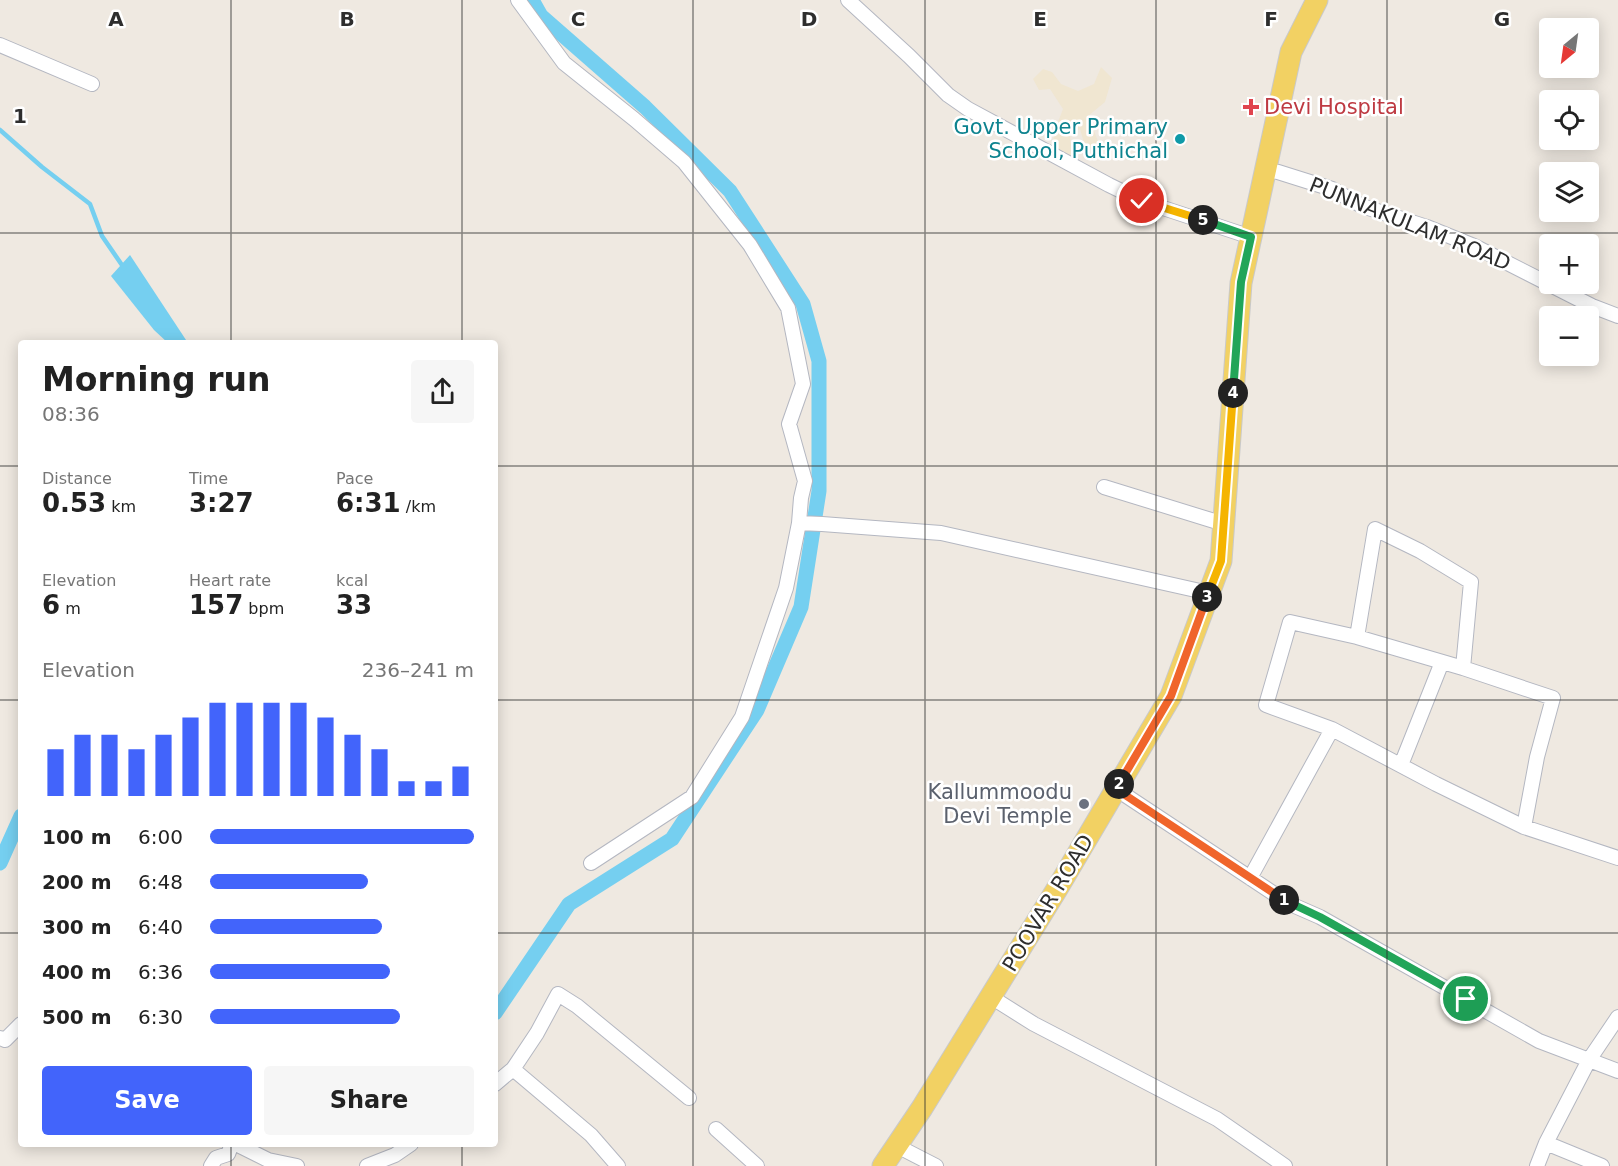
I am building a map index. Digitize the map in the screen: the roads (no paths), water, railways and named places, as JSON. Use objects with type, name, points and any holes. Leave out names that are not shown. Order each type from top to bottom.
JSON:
[{"type":"main road","name":"POOVAR ROAD","points":[[884,1166],[1057,889],[1171,696],[1221,561],[1241,282],[1291,52],[1317,0]]},
{"type":"street","points":[[518,0],[564,63],[684,162],[750,245],[788,308],[803,384],[789,424],[805,481],[801,498],[801,523],[786,588],[742,717],[692,797],[591,863]]},
{"type":"street","points":[[848,0],[948,95],[968,109],[1142,201],[1251,237]]},
{"type":"street","points":[[0,45],[92,84]]},
{"type":"street","name":"PUNNAKULAM ROAD","points":[[1265,170],[1332,189],[1362,206],[1427,227],[1465,243],[1592,306],[1618,316]]},
{"type":"street","points":[[1104,487],[1224,524]]},
{"type":"street","points":[[801,523],[941,533],[1209,593]]},
{"type":"street","points":[[1357,637],[1376,529],[1420,551],[1471,582],[1463,668]]},
{"type":"street","points":[[1524,827],[1537,757],[1553,698],[1463,668],[1357,637],[1290,622],[1266,705],[1332,729],[1524,827],[1618,858]]},
{"type":"street","points":[[1401,765],[1442,662]]},
{"type":"street","points":[[1250,878],[1332,729]]},
{"type":"street","points":[[1116,789],[1288,903],[1320,917],[1539,1041],[1618,1071]]},
{"type":"street","points":[[498,1082],[513,1069],[537,1033],[558,994],[577,1006],[689,1098]]},
{"type":"street","points":[[990,997],[1034,1024],[1218,1119],[1285,1166]]},
{"type":"street","points":[[1538,1166],[1546,1143],[1589,1060],[1618,1017]]},
{"type":"street","points":[[0,1038],[4,1040],[18,1027]]},
{"type":"street","points":[[513,1069],[591,1135],[618,1166]]},
{"type":"street","points":[[716,1129],[757,1166]]},
{"type":"street","points":[[1546,1143],[1602,1166]]},
{"type":"street","points":[[897,1146],[936,1166]]},
{"type":"street","points":[[211,1166],[216,1158],[228,1154],[232,1147]]},
{"type":"street","points":[[240,1147],[268,1160],[297,1166]]},
{"type":"street","points":[[367,1166],[395,1155],[407,1147]]},
{"type":"water","points":[[130,255],[186,340],[165,340],[154,330],[111,276]]},
{"type":"waterway","points":[[498,1009],[569,904],[672,839],[757,710],[801,607],[819,491],[819,361],[803,304],[730,191],[645,107],[541,16],[532,0]]},
{"type":"waterway","points":[[0,130],[42,167],[90,204],[102,236],[124,268]]},
{"type":"waterway","points":[[0,863],[18,823]]},
{"type":"place","name":"Devi Hospital","points":[[1251,107]]},
{"type":"place","name":"Govt. Upper Primary School, Puthichal","points":[[1180,139]]},
{"type":"place","name":"Kallummoodu Devi Temple","points":[[1084,804]]}]
